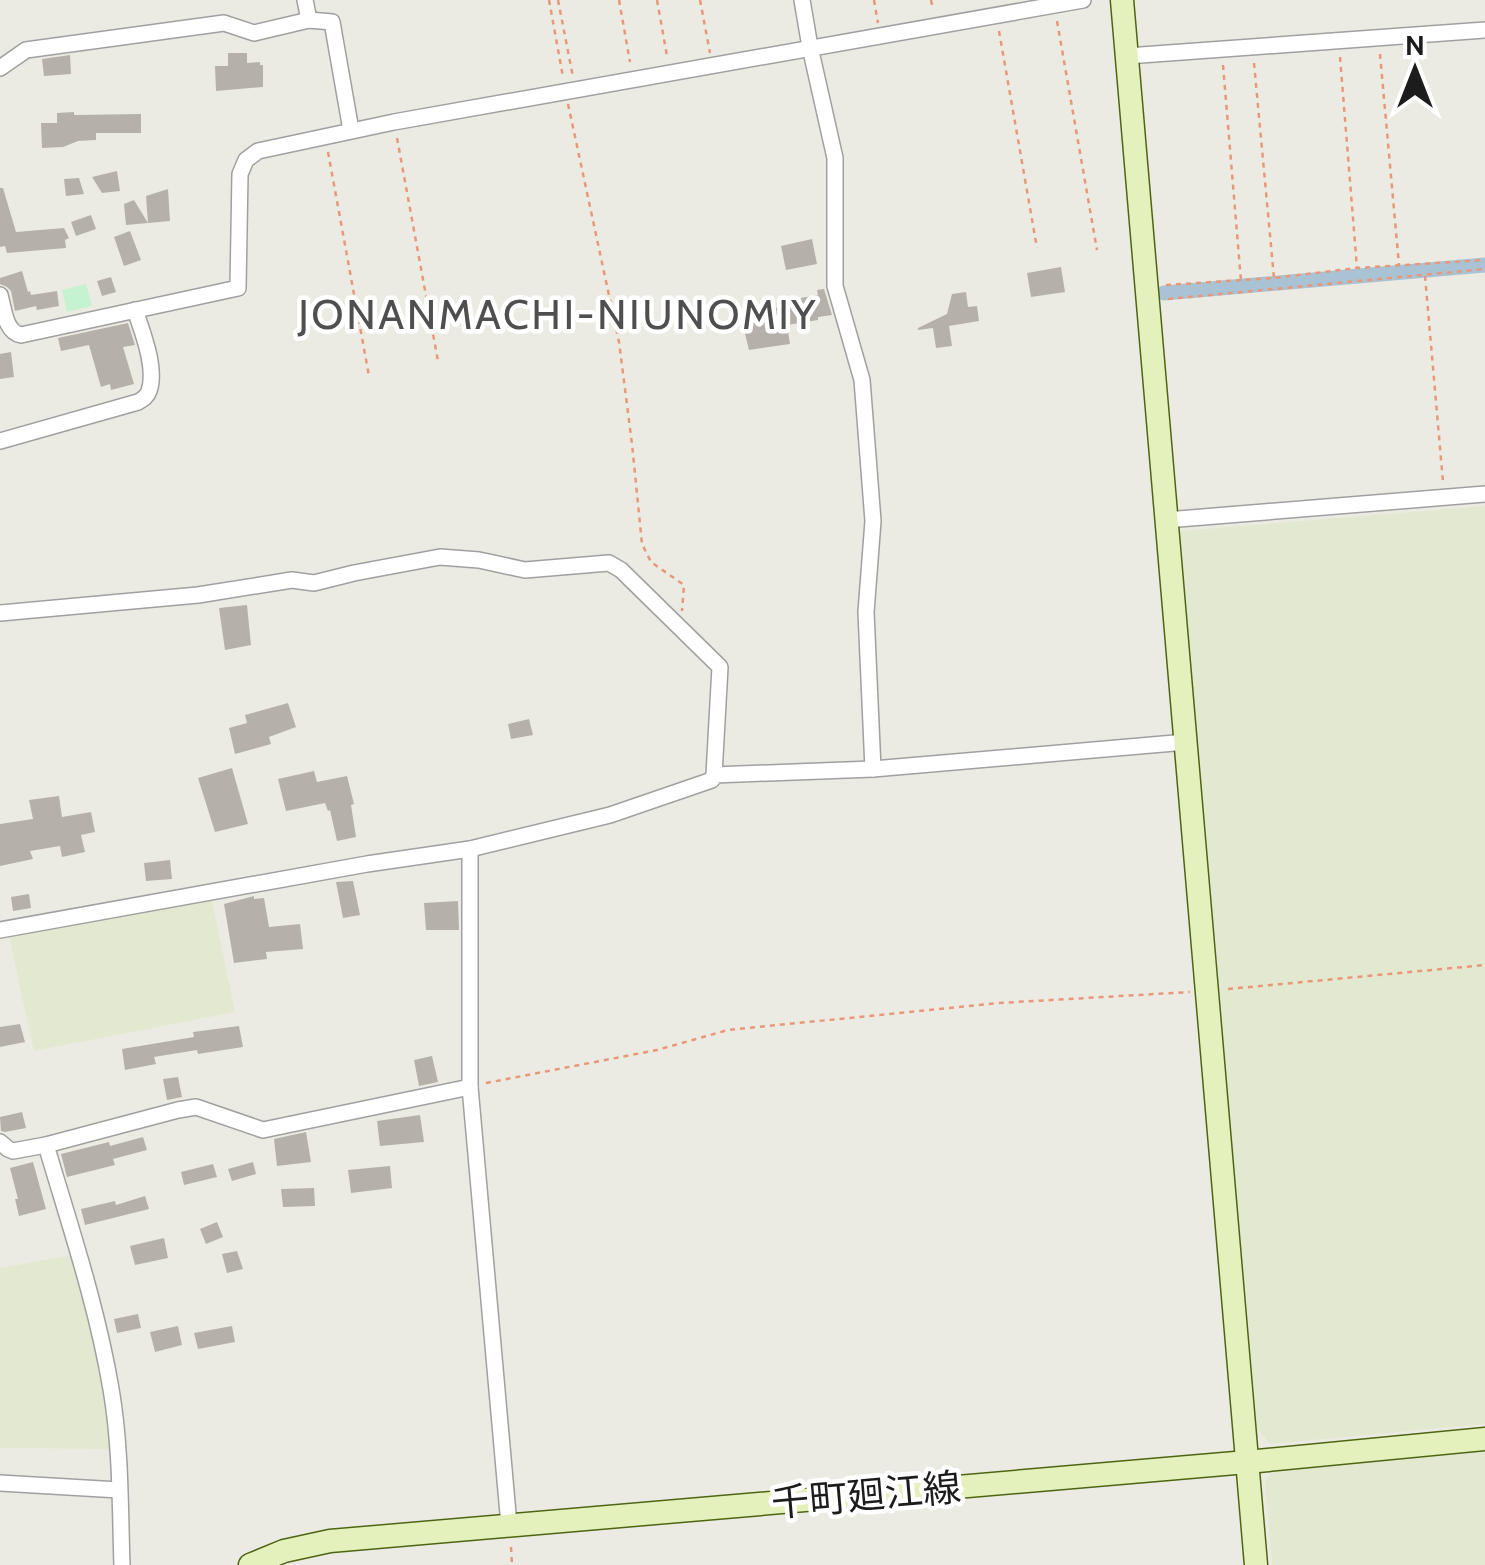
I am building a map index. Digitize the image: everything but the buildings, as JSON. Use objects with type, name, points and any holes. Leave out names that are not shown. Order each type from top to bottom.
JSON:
[{"type":"street","points":[[305,0],[309,20]]},
{"type":"street","points":[[802,0],[835,158],[835,286],[862,380],[873,522],[866,612],[873,769]]},
{"type":"street","points":[[0,295],[10,330],[16,335],[238,288],[240,174],[246,160],[258,150],[633,78],[1083,0]]},
{"type":"street","points":[[1122,0],[1256,1565]]},
{"type":"street","points":[[0,68],[26,50],[224,24],[254,34],[309,20],[332,22],[351,130]]},
{"type":"street","points":[[1127,56],[1485,30]]},
{"type":"street","points":[[0,441],[146,397],[149,361],[135,310]]},
{"type":"street","points":[[1166,520],[1485,494]]},
{"type":"street","points":[[0,612],[198,595],[292,580],[314,583],[440,557],[525,570],[609,563],[682,627],[720,667],[712,780],[610,816],[470,848],[0,930]]},
{"type":"street","points":[[714,774],[873,769],[1186,742]]},
{"type":"street","points":[[470,848],[470,1086],[509,1525]]},
{"type":"street","points":[[0,1142],[13,1150],[46,1145],[196,1107],[263,1130],[470,1086]]},
{"type":"street","points":[[46,1145],[100,1328],[112,1394],[122,1565]]},
{"type":"street","name":"千町廻江線","points":[[250,1565],[284,1551],[330,1541],[1485,1440]]},
{"type":"street","points":[[0,1483],[119,1490]]},
{"type":"path","points":[[549,0],[619,342],[642,544],[651,562],[684,585],[682,627]]},
{"type":"path","points":[[558,0],[570,90]]},
{"type":"path","points":[[619,0],[633,78]]},
{"type":"path","points":[[657,0],[670,72]]},
{"type":"path","points":[[700,0],[712,64]]},
{"type":"path","points":[[874,0],[880,34]]},
{"type":"path","points":[[1054,5],[1097,250]]},
{"type":"path","points":[[996,15],[1038,248]]},
{"type":"path","points":[[1378,38],[1399,266]]},
{"type":"path","points":[[1339,40],[1358,268]]},
{"type":"path","points":[[1253,47],[1274,278]]},
{"type":"path","points":[[1222,49],[1241,281]]},
{"type":"path","points":[[394,122],[438,361]]},
{"type":"path","points":[[325,136],[370,376]]},
{"type":"path","points":[[1160,286],[1485,260]]},
{"type":"path","points":[[1162,300],[1485,269]]},
{"type":"path","points":[[1424,274],[1444,498]]},
{"type":"path","points":[[470,1086],[657,1050],[728,1030],[999,1003],[1207,991],[1485,966]]},
{"type":"green space","points":[[86,284],[92,306],[67,312],[62,290]]},
{"type":"green space","points":[[1485,506],[1485,1424],[1270,1444],[1257,1429],[1180,531]]},
{"type":"green space","points":[[212,900],[235,1012],[34,1051],[9,937]]},
{"type":"green space","points":[[73,1255],[101,1364],[112,1449],[0,1448],[0,1268]]},
{"type":"green space","points":[[1485,1448],[1485,1565],[1272,1565],[1265,1482],[1275,1467]]},
{"type":"waterway","points":[[1164,293],[1485,265]]},
{"type":"district","name":"JONANMACHI-NIUNOMIY","points":[[558,314]]}]
